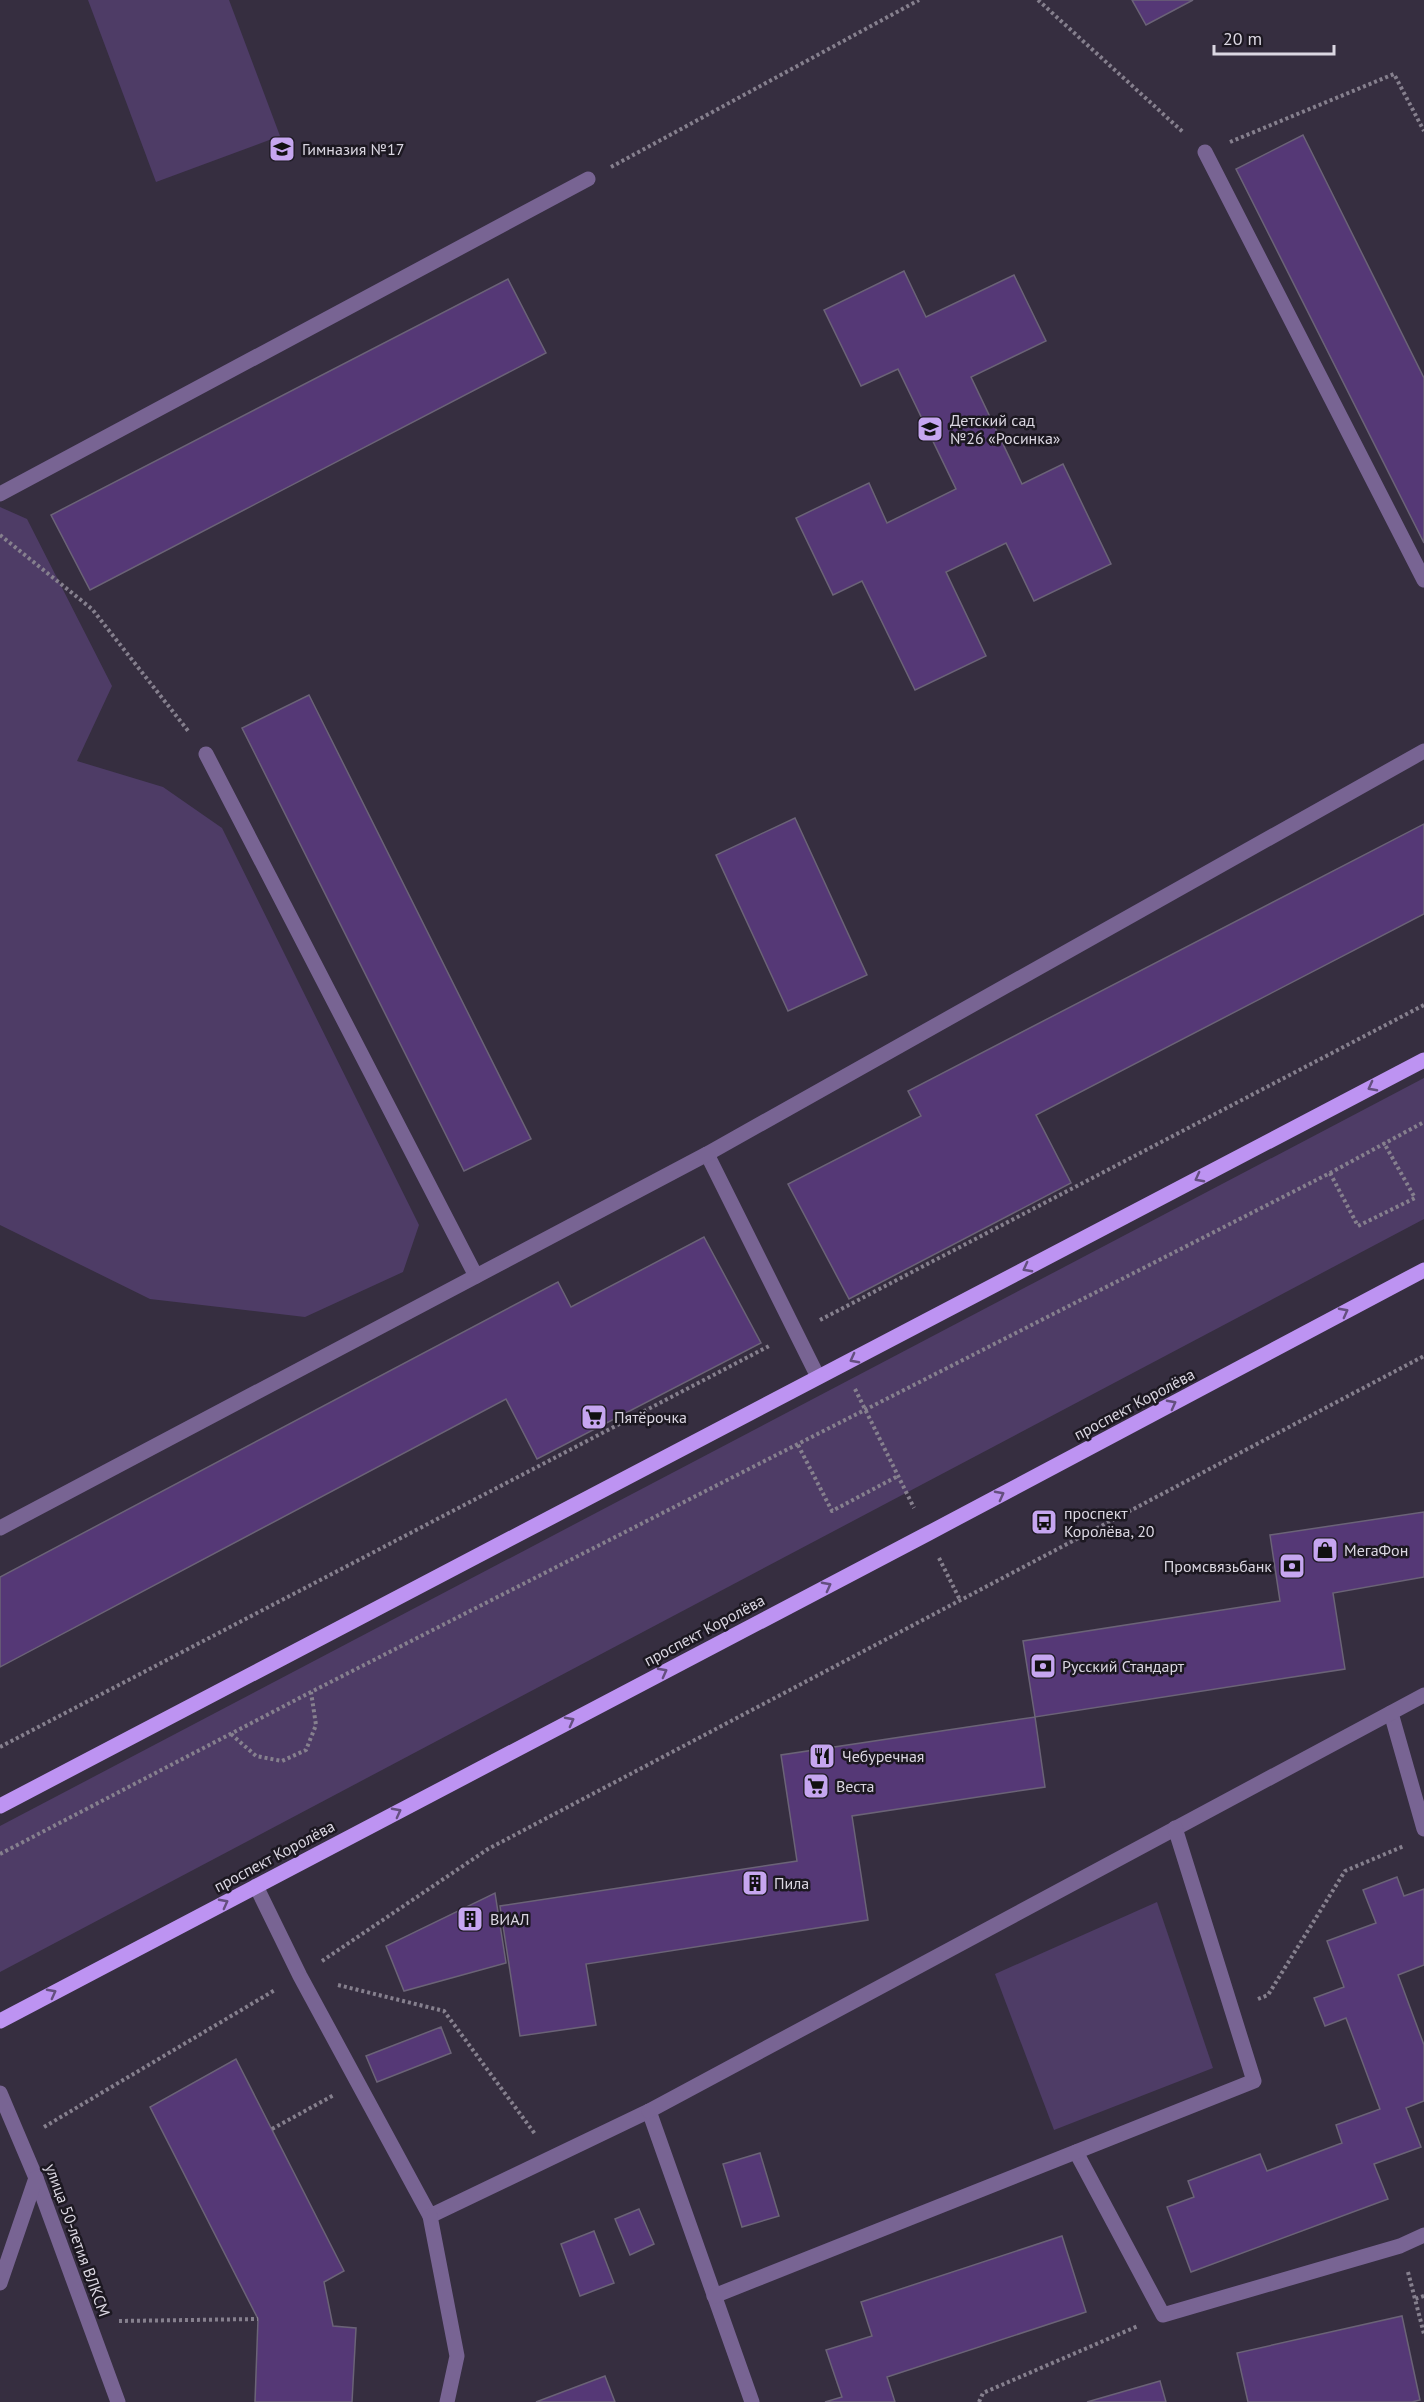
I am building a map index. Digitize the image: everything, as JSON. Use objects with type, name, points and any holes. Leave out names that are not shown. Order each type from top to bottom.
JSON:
[{"type":"main road","points":[[0,1806],[1424,1060]]},
{"type":"main road","name":"проспект Королёва","points":[[0,2021],[1424,1270]]},
{"type":"street","points":[[1205,152],[1424,580]]},
{"type":"street","points":[[0,494],[588,179]]},
{"type":"street","points":[[0,1528],[707,1154],[1424,751]]},
{"type":"street","points":[[206,754],[476,1276]]},
{"type":"street","points":[[707,1154],[818,1377]]},
{"type":"street","points":[[430,2216],[649,2111],[1424,1695]]},
{"type":"street","points":[[1391,1713],[1424,1829]]},
{"type":"street","points":[[714,2296],[1254,2080],[1175,1828]]},
{"type":"street","points":[[256,1886],[300,1976],[430,2216],[457,2356],[447,2402]]},
{"type":"street","name":"улица 50-летия ВЛКСМ","points":[[0,2093],[36,2178],[118,2402]]},
{"type":"street","points":[[649,2111],[752,2402]]},
{"type":"street","points":[[1076,2152],[1163,2315],[1401,2246],[1424,2235]]},
{"type":"street","points":[[0,2283],[36,2178]]},
{"type":"path","points":[[588,179],[919,0]]},
{"type":"path","points":[[1038,0],[1205,152],[1395,74],[1424,131]]},
{"type":"path","points":[[0,535],[92,609],[206,754]]},
{"type":"path","points":[[0,1747],[1424,1005]]},
{"type":"path","points":[[0,1854],[311,1692],[1330,1173],[1424,1122]]},
{"type":"path","points":[[1330,1173],[1358,1226],[1415,1198],[1384,1143]]},
{"type":"path","points":[[820,1320],[960,1600]]},
{"type":"path","points":[[21,2140],[300,1976],[488,1849],[1424,1356]]},
{"type":"path","points":[[798,1445],[832,1511],[898,1476]]},
{"type":"path","points":[[231,1734],[256,1756],[282,1761],[306,1750],[316,1725],[311,1692]]},
{"type":"path","points":[[1231,2009],[1268,1995],[1345,1871],[1414,1842]]},
{"type":"path","points":[[300,1976],[444,2011],[552,2157]]},
{"type":"path","points":[[272,2129],[358,2083]]},
{"type":"path","points":[[1424,2296],[1415,2299],[1424,2334]]},
{"type":"path","points":[[979,2402],[983,2393],[1163,2315]]},
{"type":"path","points":[[88,2322],[258,2319]]},
{"type":"shaded area","points":[[88,0],[229,0],[280,136],[156,182]]},
{"type":"shaded area","points":[[0,507],[27,519],[112,686],[77,761],[163,787],[222,828],[419,1225],[403,1272],[305,1317],[150,1299],[0,1225]]},
{"type":"shaded area","points":[[1424,1078],[1424,1219],[0,1972],[0,1826]]},
{"type":"shaded area","points":[[1157,1902],[1213,2068],[1054,2130],[995,1974]]},
{"type":"building","points":[[1132,0],[1193,0],[1146,25]]},
{"type":"building","points":[[1303,135],[1424,378],[1424,543],[1236,169]]},
{"type":"building","points":[[904,271],[926,317],[1014,275],[1046,341],[971,377],[1022,484],[1063,464],[1111,564],[1034,601],[1006,543],[946,572],[986,656],[915,690],[862,581],[833,595],[796,518],[869,483],[887,523],[956,489],[898,369],[861,386],[824,310]]},
{"type":"building","points":[[508,279],[546,353],[90,590],[51,515]]},
{"type":"building","points":[[309,695],[531,1139],[464,1171],[242,728]]},
{"type":"building","points":[[795,818],[867,975],[788,1011],[716,855]]},
{"type":"building","points":[[1424,824],[1424,914],[1036,1115],[1071,1183],[849,1299],[788,1184],[921,1116],[908,1091]]},
{"type":"building","points":[[704,1237],[761,1343],[537,1459],[506,1399],[0,1667],[0,1577],[558,1282],[571,1307]]},
{"type":"building","points":[[1424,1512],[1424,1577],[1333,1593],[1345,1669],[1035,1717],[1023,1641],[1280,1601],[1270,1535]]},
{"type":"building","name":"Пила","points":[[1035,1717],[1045,1787],[852,1816],[868,1920],[586,1964],[596,2025],[520,2036],[500,1906],[797,1861],[781,1755]]},
{"type":"building","points":[[1397,1877],[1404,1896],[1424,1889],[1424,1965],[1398,1975],[1424,2045],[1424,2101],[1406,2108],[1421,2147],[1374,2164],[1388,2199],[1191,2272],[1167,2207],[1194,2197],[1188,2181],[1260,2154],[1267,2171],[1342,2143],[1336,2125],[1380,2109],[1346,2018],[1325,2026],[1314,1998],[1344,1987],[1327,1941],[1376,1923],[1363,1890]]},
{"type":"building","name":"ВИАЛ","points":[[495,1893],[506,1963],[404,1991],[386,1946]]},
{"type":"building","points":[[441,2027],[451,2053],[377,2082],[366,2056]]},
{"type":"building","points":[[236,2059],[344,2271],[324,2282],[333,2326],[356,2328],[352,2402],[255,2402],[258,2319],[150,2107]]},
{"type":"building","points":[[760,2153],[779,2216],[742,2227],[723,2164]]},
{"type":"building","points":[[639,2209],[654,2244],[630,2255],[615,2219]]},
{"type":"building","points":[[594,2231],[614,2283],[580,2296],[561,2244]]},
{"type":"building","points":[[1062,2236],[1086,2312],[887,2377],[895,2402],[825,2402],[842,2397],[826,2350],[872,2336],[861,2302]]},
{"type":"building","points":[[1402,2316],[1420,2400],[1412,2402],[1248,2402],[1237,2353]]},
{"type":"building","points":[[605,2376],[615,2402],[536,2402]]},
{"type":"building","points":[[1160,2381],[1166,2402],[1087,2402]]},
{"type":"place","name":"Гимназия №17","points":[[282,149]]},
{"type":"place","name":"Детский сад №26 «Росинка»","points":[[930,429]]},
{"type":"place","name":"Пятёрочка","points":[[594,1417]]},
{"type":"place","name":"проспект Королёва, 20","points":[[1044,1522]]},
{"type":"place","name":"МегаФон","points":[[1325,1550]]},
{"type":"place","name":"Промсвязьбанк","points":[[1292,1566]]},
{"type":"place","name":"Русский Стандарт","points":[[1043,1666]]},
{"type":"place","name":"Чебуречная","points":[[822,1756]]},
{"type":"place","name":"Веста","points":[[816,1786]]},
{"type":"place","name":"Пила","points":[[755,1883]]},
{"type":"place","name":"ВИАЛ","points":[[470,1919]]}]
